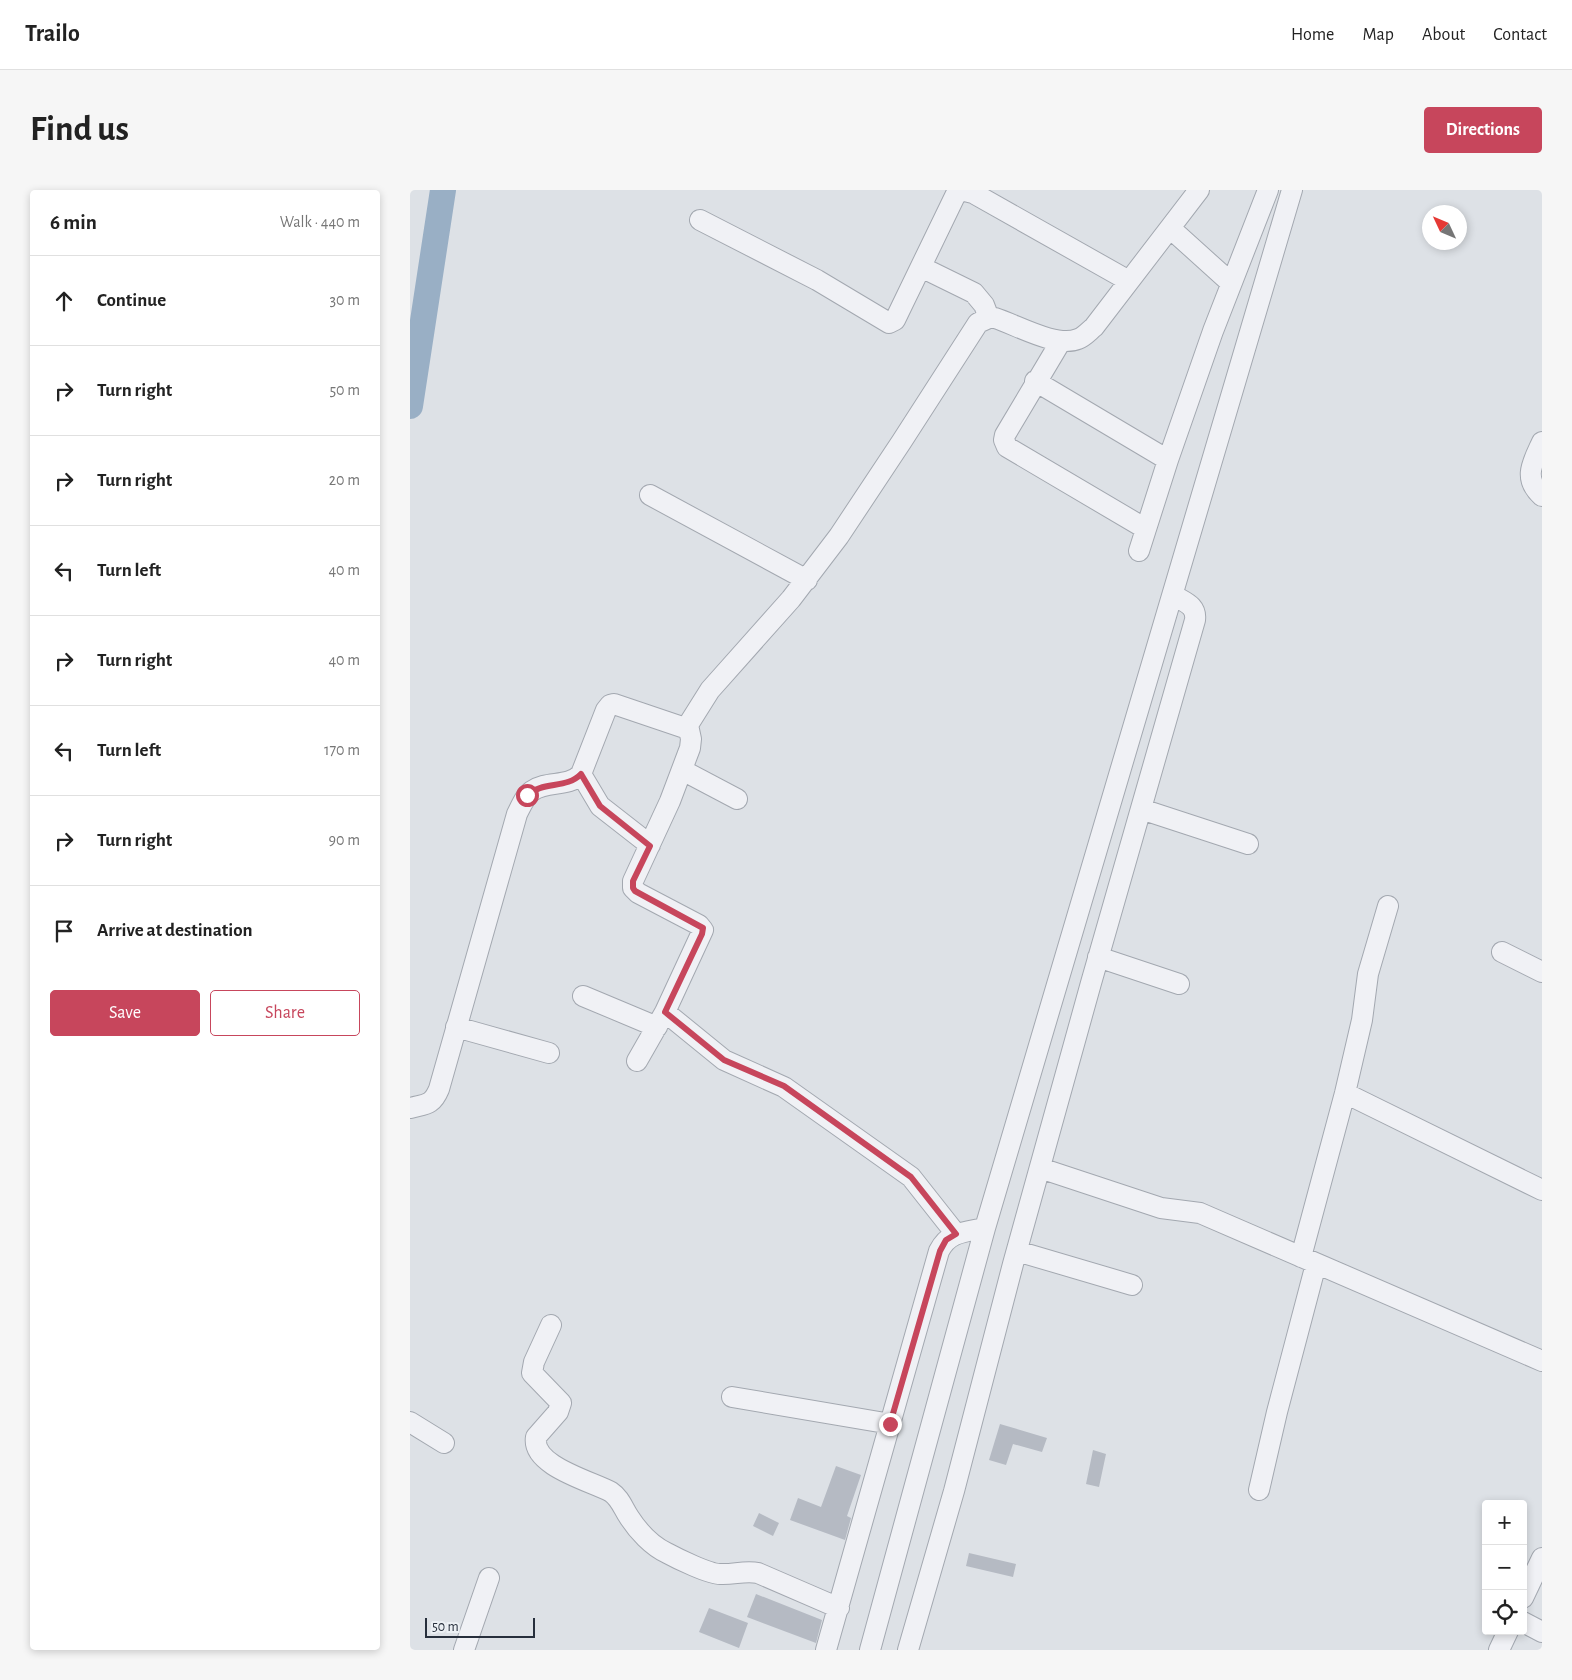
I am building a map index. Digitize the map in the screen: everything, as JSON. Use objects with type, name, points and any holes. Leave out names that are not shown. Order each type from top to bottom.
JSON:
[{"type":"street","points":[[700,220],[834,290],[889,324],[895,320],[955,196],[963,190],[973,193],[1129,281]]},
{"type":"street","points":[[410,1108],[429,1103],[436,1096],[516,814],[527,795],[533,790],[567,782],[581,774],[606,710],[610,705],[614,704],[682,727],[688,725],[710,690],[791,599],[839,536],[978,323],[989,318],[1005,321],[1061,341],[1078,339],[1094,327],[1199,190]]},
{"type":"street","points":[[1139,551],[1168,460],[1231,283],[1268,190]]},
{"type":"street","points":[[870,1650],[985,1228],[1292,190]]},
{"type":"street","points":[[1170,228],[1231,283]]},
{"type":"street","points":[[921,267],[974,293],[984,305],[989,318]]},
{"type":"street","points":[[1061,341],[1035,381],[1005,434],[1006,447],[1146,530]]},
{"type":"street","points":[[1035,381],[1168,460]]},
{"type":"street","points":[[1542,442],[1534,459],[1530,477],[1532,484],[1542,496]]},
{"type":"street","points":[[650,495],[806,580]]},
{"type":"street","points":[[908,1650],[954,1491],[1017,1251],[1098,957],[1195,615],[1195,611],[1190,605],[1173,595]]},
{"type":"street","points":[[637,1061],[661,1019],[703,930],[699,925],[638,893],[633,888],[633,881],[650,846],[691,744],[688,725]]},
{"type":"street","points":[[682,770],[737,798]]},
{"type":"street","points":[[581,774],[600,806],[650,846]]},
{"type":"street","points":[[1141,809],[1248,844]]},
{"type":"street","points":[[1259,1490],[1362,1020],[1368,974],[1388,906]]},
{"type":"street","points":[[1502,952],[1542,972]]},
{"type":"street","points":[[1098,957],[1179,984]]},
{"type":"street","points":[[583,996],[661,1019],[724,1060],[784,1086],[911,1177],[956,1234]]},
{"type":"street","points":[[456,1027],[549,1053]]},
{"type":"street","points":[[1345,1092],[1542,1190]]},
{"type":"street","points":[[1040,1168],[1161,1208],[1200,1213],[1542,1361]]},
{"type":"street","points":[[826,1650],[940,1251],[946,1240],[956,1234],[985,1228]]},
{"type":"street","points":[[1017,1251],[1132,1285]]},
{"type":"street","points":[[551,1325],[532,1369],[534,1376],[561,1403],[558,1412],[536,1437],[536,1448],[544,1458],[558,1468],[612,1493],[634,1524],[650,1542],[668,1554],[716,1574],[758,1573],[839,1608]]},
{"type":"street","points":[[732,1397],[890,1424]]},
{"type":"street","points":[[410,1422],[444,1443]]},
{"type":"street","points":[[1527,1590],[1542,1558]]},
{"type":"street","points":[[464,1650],[489,1578]]},
{"type":"street","points":[[1527,1624],[1542,1632]]},
{"type":"street","points":[[1499,1650],[1506,1635]]},
{"type":"building","points":[[1000,1424],[1047,1438],[1042,1452],[1013,1444],[1006,1465],[989,1460]]},
{"type":"building","points":[[1093,1450],[1106,1454],[1099,1487],[1086,1484]]},
{"type":"building","points":[[836,1466],[861,1475],[847,1516],[851,1518],[845,1540],[790,1520],[798,1498],[821,1507]]},
{"type":"building","points":[[759,1513],[779,1523],[773,1536],[753,1526]]},
{"type":"building","points":[[969,1553],[1016,1564],[1013,1577],[966,1566]]},
{"type":"building","points":[[756,1594],[822,1620],[816,1643],[747,1617]]},
{"type":"building","points":[[709,1608],[748,1623],[739,1648],[699,1632]]},
{"type":"waterway","points":[[410,406],[443,190]]},
{"type":"route","points":[[527,795],[541,787],[573,780],[581,774],[600,806],[650,846],[633,881],[635,891],[703,928],[702,934],[665,1012],[724,1060],[784,1086],[911,1177],[956,1234],[946,1240],[940,1251],[890,1424]]}]
